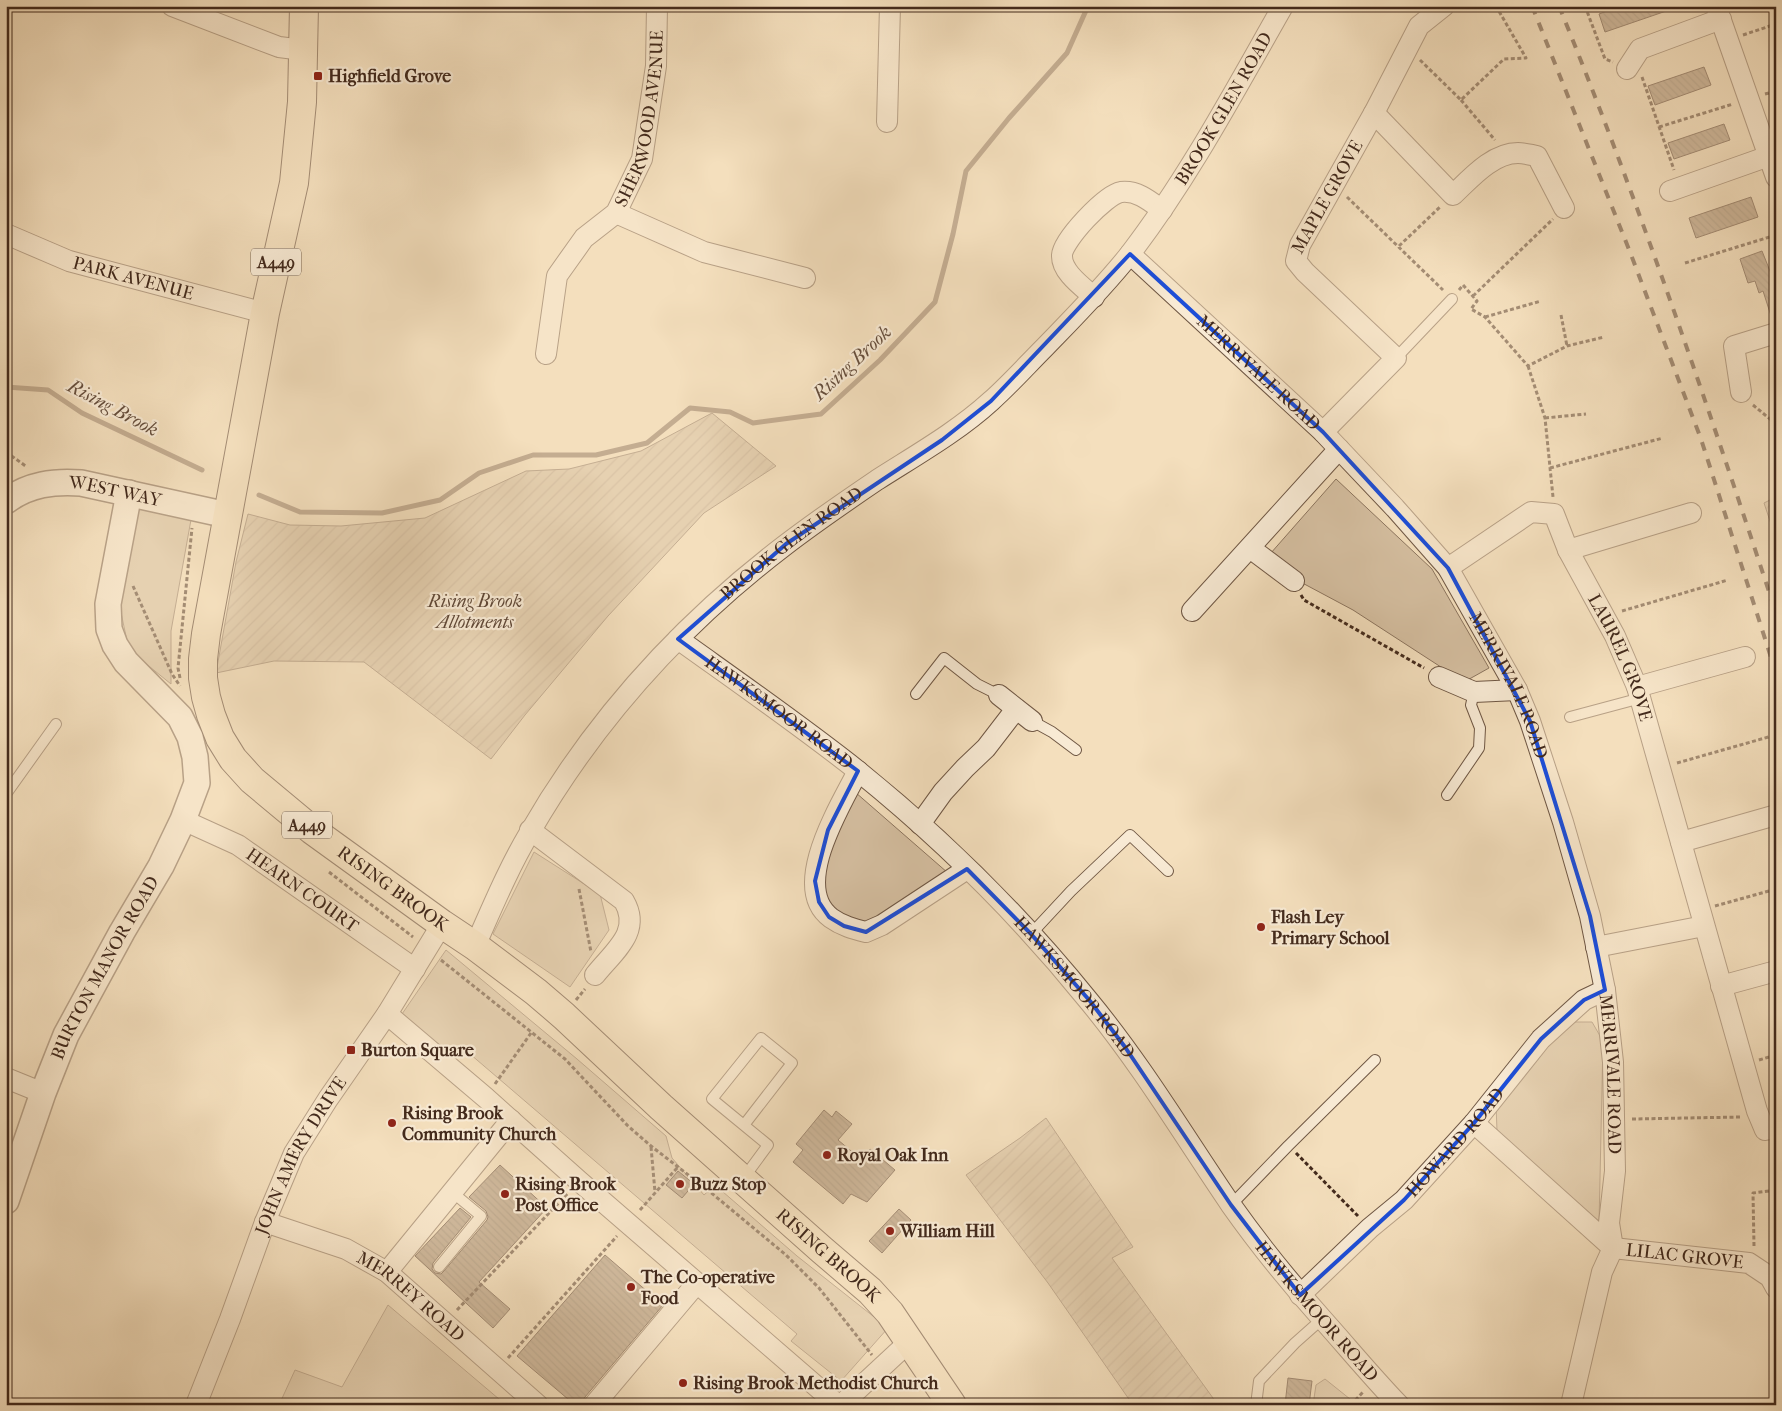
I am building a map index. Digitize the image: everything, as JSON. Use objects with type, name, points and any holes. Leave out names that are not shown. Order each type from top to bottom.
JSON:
[{"type":"highway","name":"RISING BROOK","points":[[304,6],[302,102],[294,183],[265,313],[227,515],[223,560],[206,634],[203,659],[206,697],[210,715],[220,738],[233,759],[252,780],[312,830],[475,946],[536,992],[742,1180],[870,1291],[890,1313],[952,1405]]},
{"type":"street","points":[[172,6],[279,48],[303,50]]},
{"type":"street","name":"SHERWOOD AVENUE","points":[[546,354],[557,276],[584,238],[616,213],[642,159],[656,66],[656,6]]},
{"type":"street","points":[[886,122],[890,6]]},
{"type":"street","name":"BROOK GLEN ROAD","points":[[475,946],[530,830],[561,782],[607,718],[678,639],[740,580],[786,544],[877,480],[942,440],[991,401],[1094,297],[1130,254],[1162,210],[1200,150],[1283,6]]},
{"type":"street","name":"MAPLE GROVE","points":[[1396,358],[1305,272],[1296,261],[1300,245],[1374,114],[1419,26],[1444,6]]},
{"type":"street","points":[[1631,63],[1640,49],[1719,13],[1776,177]]},
{"type":"street","points":[[1374,114],[1453,195],[1494,160],[1518,153],[1537,156],[1564,208]]},
{"type":"street","points":[[1675,189],[1769,156]]},
{"type":"street","points":[[1094,297],[1066,269],[1062,256],[1066,242],[1105,200],[1120,192],[1142,195],[1162,210]]},
{"type":"street","points":[[616,213],[704,252],[806,278]]},
{"type":"street","name":"PARK AVENUE","points":[[6,234],[69,261],[265,313]]},
{"type":"street","name":"MERRIVALE ROAD","points":[[1130,254],[1323,432],[1448,568],[1517,690],[1530,721],[1563,822],[1590,916],[1605,990],[1613,1062],[1615,1171],[1609,1223],[1612,1248],[1602,1272],[1571,1405]]},
{"type":"street","points":[[1740,392],[1734,346],[1776,333]]},
{"type":"street","points":[[1323,432],[1396,358]]},
{"type":"street","points":[[1192,611],[1339,449]]},
{"type":"street","name":"WEST WAY","points":[[6,501],[23,491],[48,483],[81,483],[227,515]]},
{"type":"street","name":"BURTON MANOR ROAD","points":[[6,1201],[43,1093],[66,1034],[160,866],[183,820],[197,783],[195,758],[190,737],[180,717],[126,662],[115,645],[109,629],[108,610],[129,493]]},
{"type":"street","points":[[1448,568],[1531,512],[1554,514]]},
{"type":"street","points":[[1568,550],[1691,513]]},
{"type":"street","name":"LAUREL GROVE","points":[[1554,514],[1568,550],[1615,636],[1639,693],[1721,986],[1768,1122]]},
{"type":"street","points":[[1250,548],[1294,581]]},
{"type":"street","name":"HAWKSMOOR ROAD","points":[[678,639],[748,688],[858,771],[920,824],[1031,934],[1090,1001],[1125,1047],[1231,1205],[1263,1249],[1300,1295],[1399,1405]]},
{"type":"street","points":[[1639,693],[1745,658]]},
{"type":"street","points":[[1440,677],[1474,692],[1517,690]]},
{"type":"street","points":[[999,695],[1032,721]]},
{"type":"street","points":[[920,824],[964,768],[986,748],[1016,708]]},
{"type":"street","points":[[858,771],[828,830],[818,857],[816,888],[819,902],[829,917],[844,926],[866,932],[882,925],[967,870]]},
{"type":"street","points":[[1681,842],[1776,815]]},
{"type":"street","name":"HEARN COURT","points":[[183,820],[238,845],[415,969]]},
{"type":"street","points":[[530,830],[624,900],[629,909],[630,930],[596,975]]},
{"type":"street","points":[[1596,948],[1702,918]]},
{"type":"street","name":"JOHN AMERY DRIVE","points":[[196,1405],[265,1222],[294,1153],[328,1099],[387,1014],[442,924]]},
{"type":"street","points":[[1721,986],[1776,971]]},
{"type":"street","name":"HOWARD ROAD","points":[[1300,1295],[1370,1228],[1404,1200],[1474,1123],[1541,1039],[1584,1000],[1605,990]]},
{"type":"street","points":[[387,1014],[486,1098],[628,1224],[842,1404],[910,1341]]},
{"type":"street","points":[[6,1078],[43,1093]]},
{"type":"street","points":[[387,1272],[511,1120]]},
{"type":"street","points":[[1474,1123],[1612,1248]]},
{"type":"street","name":"MERREY ROAD","points":[[265,1222],[346,1249],[387,1272],[538,1405]]},
{"type":"street","name":"LILAC GROVE","points":[[1612,1248],[1749,1263],[1770,1276],[1776,1288]]},
{"type":"street","points":[[594,1405],[697,1283]]},
{"type":"lane","points":[[1396,358],[1452,299]]},
{"type":"lane","points":[[916,694],[944,658],[977,684],[999,695]]},
{"type":"lane","points":[[1446,795],[1479,748],[1480,728],[1471,705],[1474,692]]},
{"type":"lane","points":[[1570,717],[1639,693]]},
{"type":"lane","points":[[1032,721],[1052,732],[1076,750]]},
{"type":"lane","points":[[6,794],[56,724]]},
{"type":"lane","points":[[1031,934],[1071,891],[1130,835],[1168,871]]},
{"type":"lane","points":[[742,1180],[768,1145],[712,1099],[761,1038],[792,1063],[744,1125]]},
{"type":"lane","points":[[1231,1205],[1374,1060]]},
{"type":"lane","points":[[439,1267],[481,1216],[452,1192]]},
{"type":"lane","points":[[1256,1405],[1259,1381],[1295,1343],[1322,1319]]},
{"type":"path","points":[[1461,100],[1504,59],[1526,58],[1496,6]]},
{"type":"path","points":[[1585,6],[1605,59],[1631,63],[1659,127],[1675,189]]},
{"type":"path","points":[[1729,41],[1776,24]]},
{"type":"path","points":[[1408,48],[1461,100],[1507,155]]},
{"type":"path","points":[[1659,127],[1749,99]]},
{"type":"path","points":[[1334,184],[1452,299],[1463,285],[1476,300],[1471,309],[1485,318],[1528,366],[1545,418],[1554,514]]},
{"type":"path","points":[[1399,246],[1453,195]]},
{"type":"path","points":[[1473,296],[1564,208]]},
{"type":"path","points":[[1685,262],[1776,235]]},
{"type":"path","points":[[1485,318],[1542,301]]},
{"type":"path","points":[[1561,315],[1567,346]]},
{"type":"path","points":[[1528,366],[1567,346],[1604,337]]},
{"type":"path","points":[[1740,392],[1776,424]]},
{"type":"path","points":[[1545,418],[1586,414]]},
{"type":"path","points":[[1550,468],[1663,438]]},
{"type":"path","points":[[116,560],[125,568],[172,674],[183,691]]},
{"type":"path","points":[[1604,616],[1728,580]]},
{"type":"path","points":[[1294,581],[1304,600],[1440,677]]},
{"type":"path","points":[[1660,768],[1772,736]]},
{"type":"path","points":[[564,1016],[596,975],[574,861]]},
{"type":"path","points":[[1702,918],[1776,889]]},
{"type":"path","points":[[486,1098],[531,1033]]},
{"type":"path","points":[[1614,1120],[1768,1122]]},
{"type":"path","points":[[651,1146],[655,1192]]},
{"type":"path","points":[[1288,1146],[1370,1228]]},
{"type":"path","points":[[498,1369],[677,1168]]},
{"type":"path","points":[[445,1323],[578,1181]]},
{"type":"path","points":[[1749,1263],[1755,1256],[1753,1193],[1776,1190]]},
{"type":"highlighted area","points":[[1130,254],[1323,432],[1448,568],[1530,721],[1590,916],[1605,990],[1584,1000],[1541,1039],[1474,1123],[1404,1200],[1300,1295],[1231,1205],[1125,1047],[1090,1001],[1031,934],[967,869],[866,932],[844,926],[829,917],[819,902],[815,881],[828,830],[858,771],[678,639],[786,544],[942,440],[991,401]]},
{"type":"green space","name":"Rising Brook Allotments","points":[[712,413],[776,466],[704,513],[608,616],[525,715],[491,759],[364,662],[274,661],[216,673],[236,562],[248,514],[290,525],[341,526],[425,518],[526,471],[569,469],[641,451]]},
{"type":"green space","points":[[1336,479],[1432,569],[1489,668],[1464,682],[1353,610],[1263,562]]},
{"type":"green space","points":[[1776,497],[1776,539],[1764,503]]},
{"type":"green space","points":[[140,503],[192,514],[171,631],[171,684],[129,650],[120,608],[121,577]]},
{"type":"green space","points":[[855,792],[948,873],[884,919],[856,925],[833,915],[820,893],[822,860]]},
{"type":"green space","points":[[534,852],[600,894],[609,930],[570,987],[493,934]]},
{"type":"green space","points":[[446,950],[666,1136],[672,1158],[704,1195],[715,1185],[797,1256],[888,1328],[841,1381],[791,1341],[797,1334],[470,1054],[451,1058],[402,1014]]},
{"type":"green space","points":[[1570,1022],[1592,1022],[1603,1041],[1599,1224],[1497,1131],[1496,1104]]},
{"type":"green space","points":[[1046,1118],[1133,1247],[1112,1258],[1218,1405],[1133,1405],[1048,1283],[966,1175]]},
{"type":"green space","points":[[388,1305],[506,1405],[279,1405],[295,1370],[342,1387]]},
{"type":"green space","points":[[1325,1379],[1350,1399],[1344,1405],[1313,1405],[1316,1385]]},
{"type":"building","points":[[1620,6],[1674,6],[1675,8],[1605,32],[1599,14]]},
{"type":"building","points":[[1704,67],[1711,85],[1655,105],[1648,86]]},
{"type":"building","points":[[1724,124],[1730,140],[1674,159],[1668,143]]},
{"type":"building","points":[[1751,197],[1758,217],[1696,238],[1689,218]]},
{"type":"building","points":[[1762,251],[1776,286],[1776,321],[1773,322],[1763,291],[1759,293],[1755,281],[1748,283],[1740,259]]},
{"type":"building","name":"Royal Oak Inn","points":[[824,1110],[832,1117],[836,1111],[852,1124],[838,1140],[862,1160],[870,1149],[895,1170],[867,1202],[851,1194],[843,1204],[793,1162],[803,1150],[796,1144]]},
{"type":"building","points":[[500,1165],[547,1208],[479,1282],[510,1309],[493,1328],[415,1256],[460,1208],[471,1217],[433,1263],[432,1269],[435,1273],[441,1274],[444,1271],[487,1220],[486,1211],[469,1197]]},
{"type":"building","name":"Buzz Stop","points":[[678,1171],[694,1184],[682,1198],[666,1185]]},
{"type":"building","name":"William Hill","points":[[899,1209],[911,1220],[882,1253],[869,1241]]},
{"type":"building","points":[[605,1255],[663,1305],[580,1405],[575,1405],[517,1356]]},
{"type":"building","points":[[1288,1378],[1312,1381],[1309,1405],[1285,1405]]},
{"type":"waterway","name":"Rising Brook","points":[[259,495],[300,512],[382,513],[440,500],[479,473],[533,455],[596,455],[647,443],[690,408],[730,412],[753,423],[821,414],[880,360],[935,302],[953,234],[966,171],[1009,118],[1067,53],[1088,6]]},
{"type":"waterway","name":"Rising Brook","points":[[6,387],[48,390],[82,413],[202,470]]},
{"type":"railway","points":[[1532,6],[1630,252],[1701,439],[1776,673]]},
{"type":"railway","points":[[1559,6],[1646,232],[1776,613]]},
{"type":"place","name":"Highfield Grove","points":[[318,76]]},
{"type":"place","name":"Flash Ley Primary School","points":[[1261,927]]},
{"type":"place","name":"Burton Square","points":[[351,1050]]},
{"type":"place","name":"Rising Brook Community Church","points":[[392,1123]]},
{"type":"place","name":"Royal Oak Inn","points":[[827,1155]]},
{"type":"place","name":"Buzz Stop","points":[[680,1184]]},
{"type":"place","name":"Rising Brook Post Office","points":[[505,1194]]},
{"type":"place","name":"William Hill","points":[[890,1231]]},
{"type":"place","name":"The Co-operative Food","points":[[631,1287]]},
{"type":"place","name":"Rising Brook Methodist Church","points":[[683,1383]]}]
